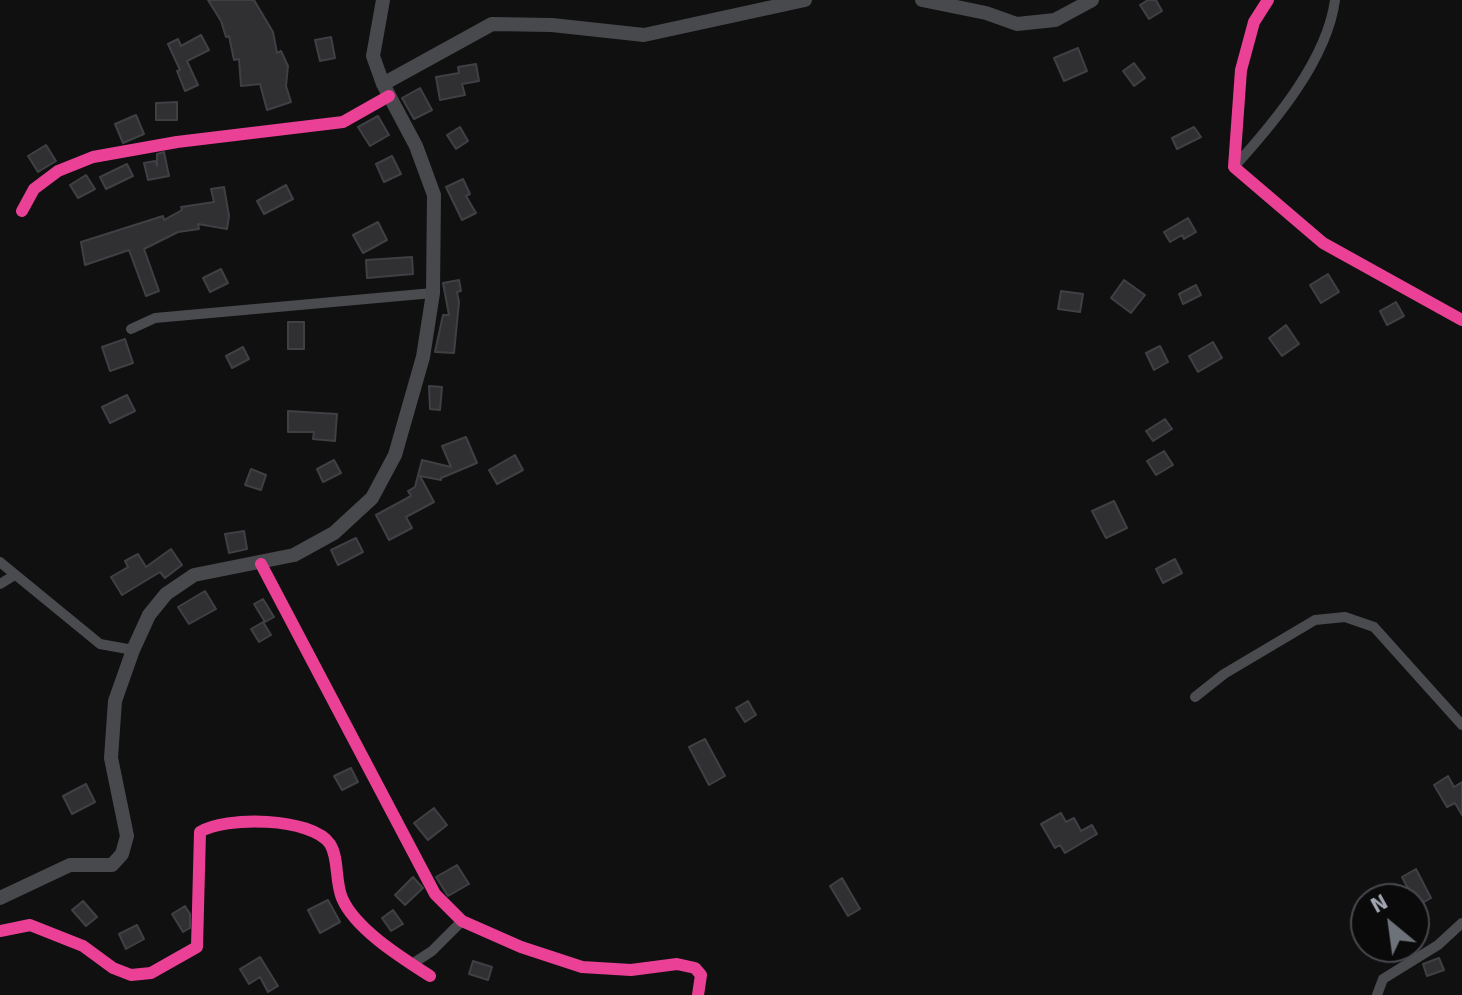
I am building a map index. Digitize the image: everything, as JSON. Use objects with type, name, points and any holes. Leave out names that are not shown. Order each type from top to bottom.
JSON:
[{"type":"main road","points":[[0,898],[70,865],[112,865],[122,854],[127,836],[111,758],[115,701],[149,615],[166,594],[194,575],[294,555],[334,533],[372,498],[395,455],[423,357],[433,293],[434,195],[416,146],[386,90],[373,56],[383,0]]},
{"type":"main road","points":[[386,90],[492,24],[552,25],[644,35],[805,0]]},
{"type":"main road","points":[[924,0],[986,13],[1017,24],[1055,20],[1092,0]]},
{"type":"street","points":[[1234,167],[1241,70],[1254,22],[1268,0]]},
{"type":"street","points":[[1234,167],[1271,126],[1308,69],[1332,22],[1335,0]]},
{"type":"street","points":[[22,211],[34,189],[58,171],[93,157],[177,142],[343,122],[386,90]]},
{"type":"street","points":[[1234,167],[1323,243],[1462,320]]},
{"type":"street","points":[[131,329],[155,318],[433,293]]},
{"type":"street","points":[[0,562],[13,576],[100,644],[133,650]]},
{"type":"street","points":[[261,564],[435,894],[462,921],[521,947],[582,967],[631,970],[677,964],[695,968],[701,975],[698,995]]},
{"type":"street","points":[[0,584],[13,576]]},
{"type":"street","points":[[1195,697],[1224,674],[1315,620],[1345,617],[1374,627],[1462,725]]},
{"type":"street","points":[[0,931],[30,925],[83,946],[113,968],[131,975],[151,973],[197,947],[200,832],[210,825],[229,822],[285,822],[323,837],[331,845],[342,898],[364,928],[430,976]]},
{"type":"street","points":[[412,964],[432,951],[462,921]]},
{"type":"street","points":[[1377,995],[1383,979],[1438,945],[1462,923]]},
{"type":"building","points":[[208,0],[254,0],[273,32],[277,53],[281,51],[288,66],[286,86],[291,102],[267,110],[260,84],[241,86],[239,59],[234,60],[229,36],[226,37],[221,21]]},
{"type":"building","points":[[1156,0],[1162,11],[1149,19],[1140,5]]},
{"type":"building","points":[[201,35],[209,50],[187,61],[198,85],[185,91],[177,71],[180,70],[168,44],[178,39],[181,46]]},
{"type":"building","points":[[331,37],[335,58],[320,61],[315,40]]},
{"type":"building","points":[[1078,48],[1087,71],[1064,81],[1054,58]]},
{"type":"building","points":[[1134,63],[1145,78],[1134,86],[1123,71]]},
{"type":"building","points":[[476,64],[479,81],[462,84],[465,95],[440,100],[436,77],[459,73],[458,67]]},
{"type":"building","points":[[420,88],[432,110],[414,119],[402,98]]},
{"type":"building","points":[[177,102],[177,120],[156,120],[156,103]]},
{"type":"building","points":[[136,115],[144,134],[123,143],[115,124]]},
{"type":"building","points":[[378,116],[389,135],[370,146],[358,127]]},
{"type":"building","points":[[460,127],[468,141],[456,149],[447,135]]},
{"type":"building","points":[[1194,127],[1201,137],[1177,149],[1172,138]]},
{"type":"building","points":[[46,145],[56,161],[38,172],[28,156]]},
{"type":"building","points":[[164,152],[169,176],[148,180],[144,163],[155,161],[157,166],[157,154]]},
{"type":"building","points":[[392,156],[401,174],[384,182],[376,164]]},
{"type":"building","points":[[127,164],[133,176],[106,189],[100,177]]},
{"type":"building","points":[[86,175],[95,189],[78,198],[70,185]]},
{"type":"building","points":[[463,179],[470,194],[466,196],[476,213],[462,220],[446,187]]},
{"type":"building","points":[[286,185],[293,199],[264,214],[257,201]]},
{"type":"building","points":[[224,187],[229,216],[227,229],[198,224],[199,229],[178,232],[144,249],[159,291],[146,296],[129,250],[85,265],[81,242],[163,216],[164,220],[182,210],[181,207],[214,202],[211,189]]},
{"type":"building","points":[[1188,218],[1196,232],[1170,242],[1164,232]]},
{"type":"building","points":[[378,222],[387,240],[363,253],[353,235]]},
{"type":"building","points":[[412,257],[413,274],[367,278],[366,260]]},
{"type":"building","points":[[221,269],[228,283],[210,292],[203,278]]},
{"type":"building","points":[[1328,274],[1339,292],[1321,303],[1310,285]]},
{"type":"building","points":[[459,280],[461,291],[457,292],[459,302],[454,353],[435,352],[443,315],[449,315],[443,283]]},
{"type":"building","points":[[1124,280],[1145,295],[1131,313],[1111,298]]},
{"type":"building","points":[[1196,285],[1201,295],[1183,304],[1179,294]]},
{"type":"building","points":[[1061,291],[1083,294],[1080,312],[1058,309]]},
{"type":"building","points":[[1396,302],[1404,316],[1387,325],[1380,311]]},
{"type":"building","points":[[288,322],[304,322],[304,349],[288,349]]},
{"type":"building","points":[[1286,325],[1299,344],[1282,356],[1269,338]]},
{"type":"building","points":[[125,339],[133,363],[110,371],[102,347]]},
{"type":"building","points":[[1213,342],[1222,358],[1198,372],[1189,356]]},
{"type":"building","points":[[1160,346],[1168,362],[1154,370],[1146,353]]},
{"type":"building","points":[[243,347],[249,359],[232,368],[226,356]]},
{"type":"building","points":[[429,386],[442,387],[440,410],[430,409]]},
{"type":"building","points":[[127,395],[135,411],[110,423],[102,407]]},
{"type":"building","points":[[288,411],[337,414],[335,441],[313,439],[314,432],[288,432]]},
{"type":"building","points":[[1165,419],[1172,429],[1153,441],[1146,431]]},
{"type":"building","points":[[466,437],[477,463],[441,480],[420,476],[434,502],[406,517],[412,528],[389,540],[376,515],[411,496],[408,491],[415,487],[422,460],[451,467],[442,446]]},
{"type":"building","points":[[1164,451],[1173,465],[1156,475],[1147,461]]},
{"type":"building","points":[[515,455],[523,470],[497,484],[489,470]]},
{"type":"building","points":[[334,460],[341,473],[323,482],[317,469]]},
{"type":"building","points":[[251,469],[266,475],[261,490],[245,485]]},
{"type":"building","points":[[1114,501],[1127,528],[1106,538],[1092,511]]},
{"type":"building","points":[[244,531],[247,549],[229,553],[225,534]]},
{"type":"building","points":[[356,538],[363,552],[338,565],[331,550]]},
{"type":"building","points":[[171,549],[182,565],[165,578],[160,572],[122,595],[111,577],[128,567],[125,561],[138,554],[146,567]]},
{"type":"building","points":[[1175,559],[1182,573],[1163,583],[1156,569]]},
{"type":"building","points":[[205,591],[216,609],[189,624],[178,607]]},
{"type":"building","points":[[263,599],[274,617],[265,622],[254,604]]},
{"type":"building","points":[[263,622],[271,635],[259,642],[251,629]]},
{"type":"building","points":[[748,701],[756,715],[745,722],[736,708]]},
{"type":"building","points":[[705,739],[725,776],[709,785],[689,747]]},
{"type":"building","points":[[351,768],[358,782],[342,790],[334,776]]},
{"type":"building","points":[[1448,776],[1454,787],[1462,782],[1462,815],[1455,803],[1447,807],[1434,785]]},
{"type":"building","points":[[86,784],[95,802],[72,814],[63,796]]},
{"type":"building","points":[[434,808],[447,825],[428,840],[414,823]]},
{"type":"building","points":[[1061,813],[1066,822],[1074,818],[1081,831],[1092,825],[1097,834],[1065,853],[1060,845],[1055,848],[1041,824]]},
{"type":"building","points":[[457,865],[469,884],[448,896],[436,877]]},
{"type":"building","points":[[1416,869],[1423,883],[1405,883],[1402,877]]},
{"type":"building","points":[[413,877],[423,888],[405,905],[395,895]]},
{"type":"building","points":[[842,878],[860,909],[848,916],[830,886]]},
{"type":"building","points":[[328,900],[340,922],[320,933],[308,910]]},
{"type":"building","points":[[83,901],[97,917],[86,926],[72,910]]},
{"type":"building","points":[[185,906],[190,914],[190,928],[183,932],[172,914]]},
{"type":"building","points":[[393,910],[403,924],[391,931],[382,918]]},
{"type":"building","points":[[137,925],[144,939],[126,949],[119,934]]},
{"type":"building","points":[[260,957],[278,986],[268,992],[260,977],[249,984],[240,969]]},
{"type":"building","points":[[1439,958],[1444,970],[1427,976],[1423,964]]},
{"type":"building","points":[[473,961],[492,967],[488,980],[469,974]]},
{"type":"cycle path","points":[[1268,0],[1254,22],[1241,70],[1234,167],[1323,243],[1462,320]]},
{"type":"cycle path","points":[[22,211],[34,189],[58,171],[93,157],[177,142],[343,122],[389,96]]},
{"type":"cycle path","points":[[261,564],[435,894],[462,921],[521,947],[582,967],[631,970],[677,964],[695,968],[701,975],[698,995]]},
{"type":"cycle path","points":[[0,931],[30,925],[83,946],[113,968],[131,975],[151,973],[197,947],[200,832],[228,823],[287,824],[305,828],[330,844],[335,856],[340,892],[348,910],[380,942],[430,976]]}]
